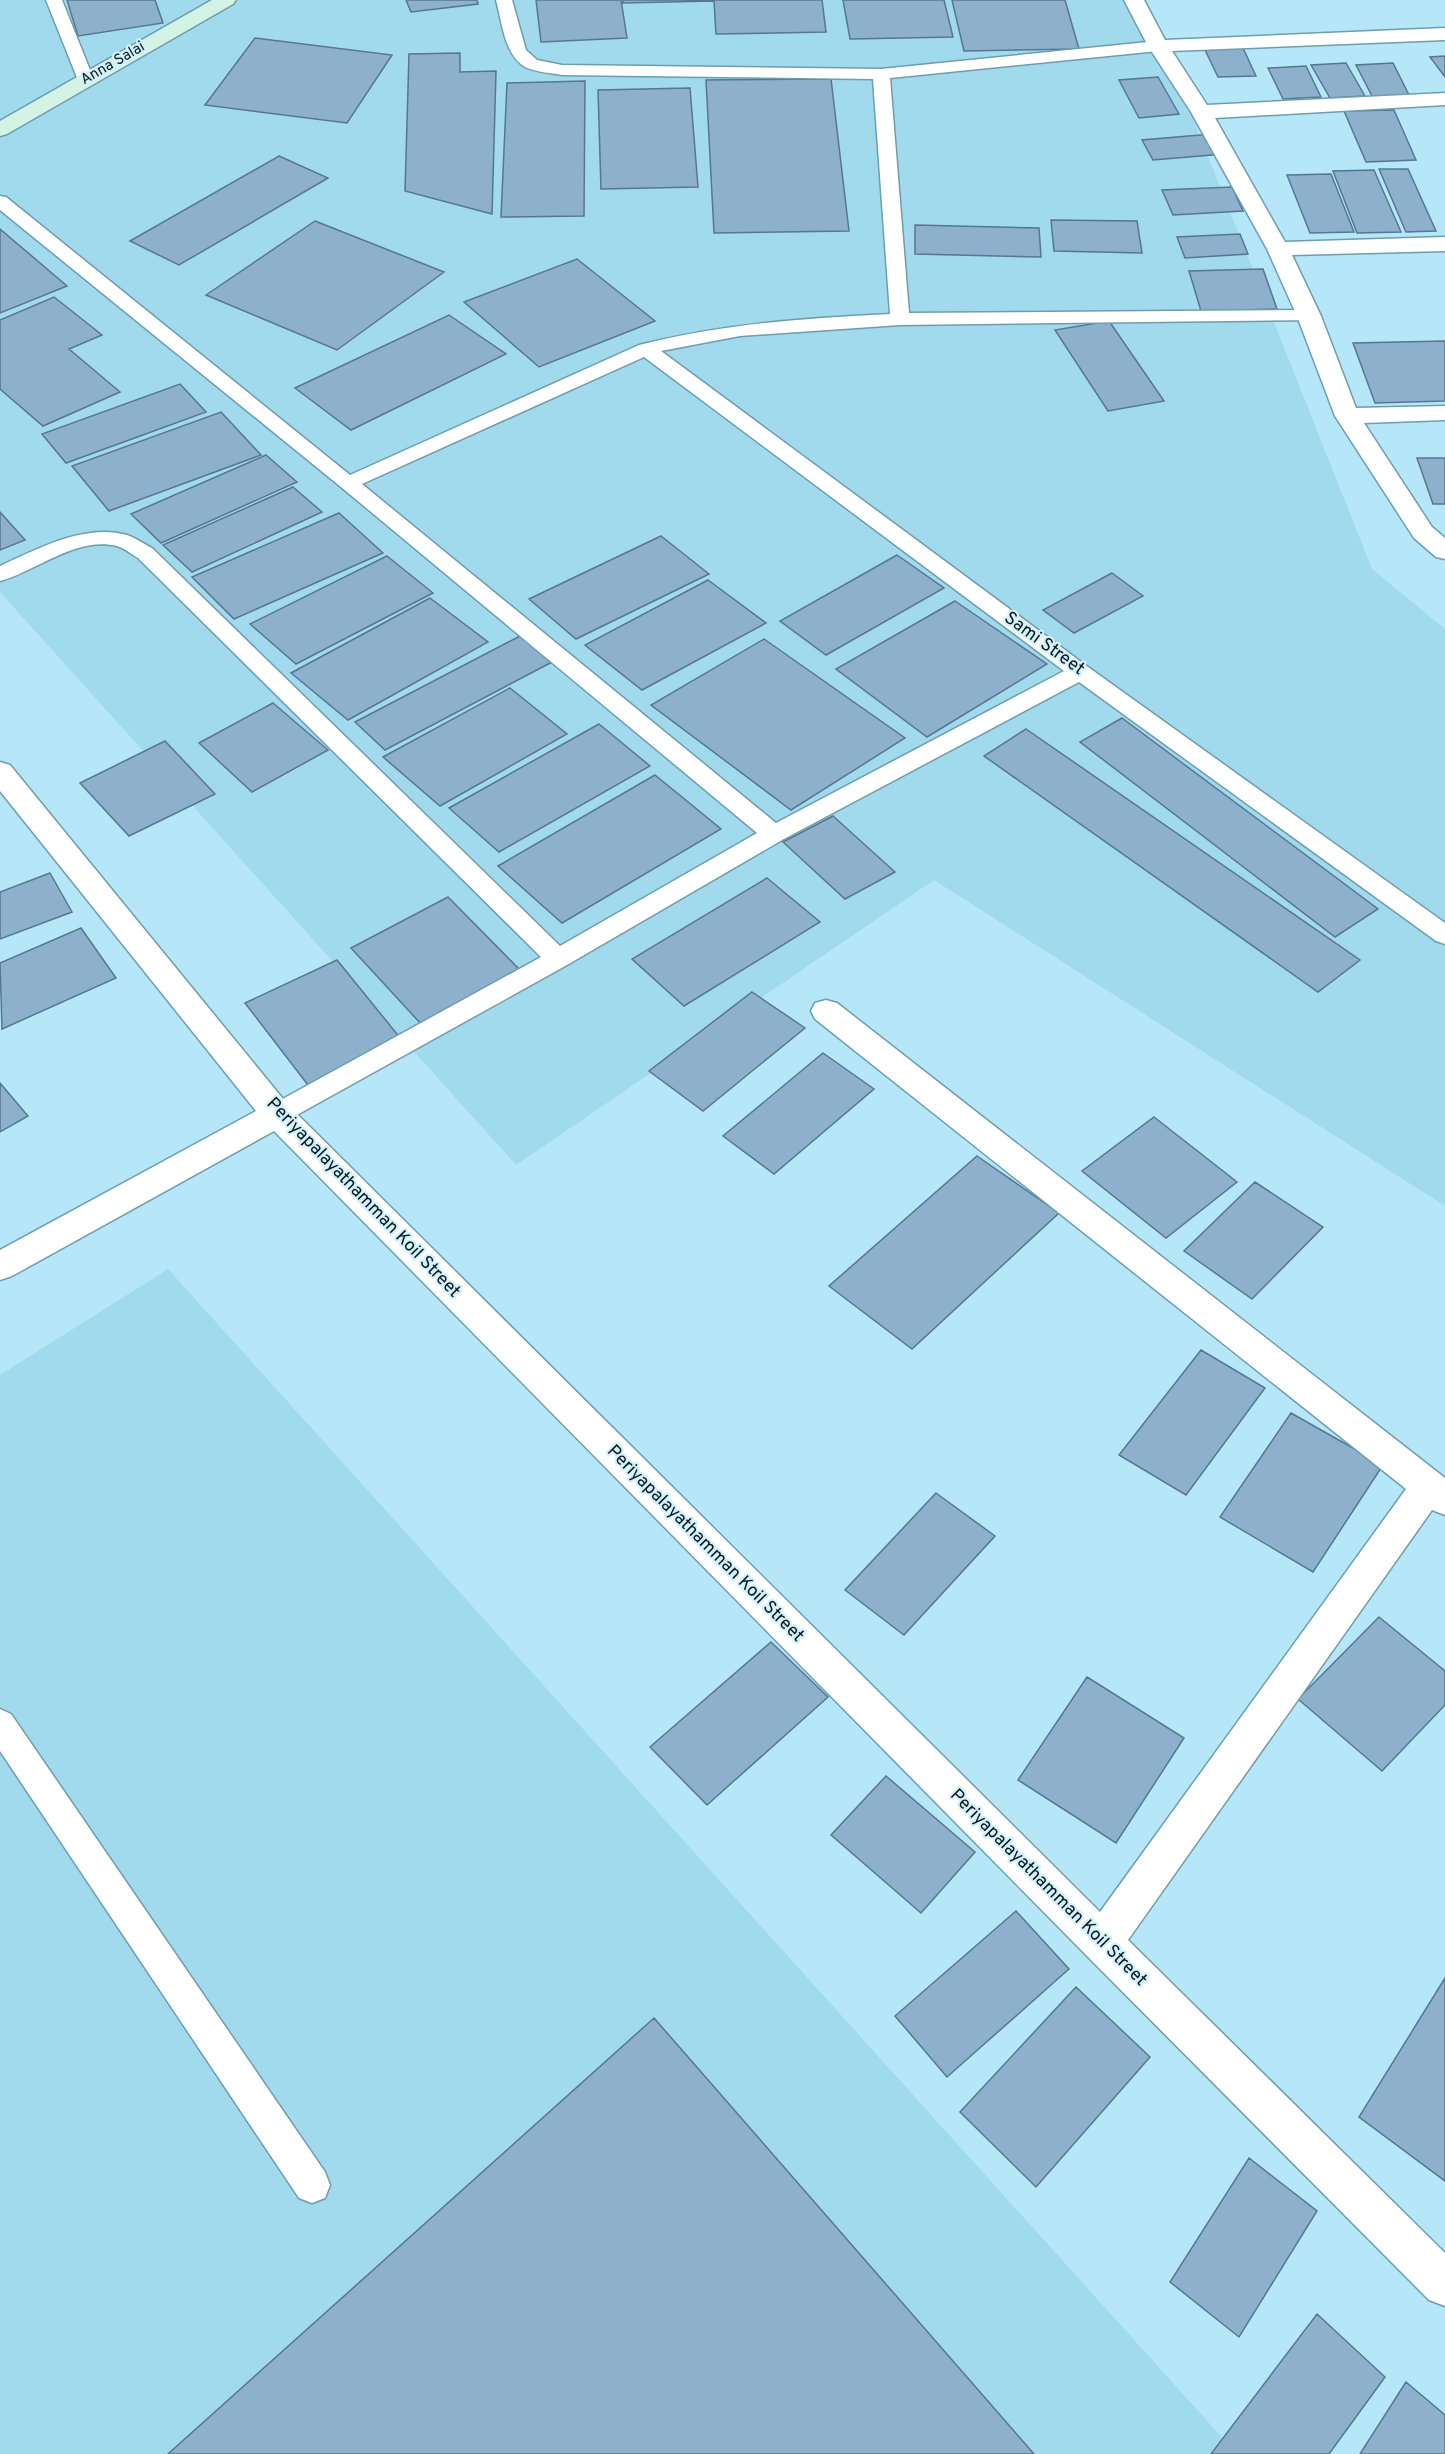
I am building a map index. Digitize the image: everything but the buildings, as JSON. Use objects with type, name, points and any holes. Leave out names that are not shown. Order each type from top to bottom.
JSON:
[{"type":"street","name":"Anna Salai","points":[[0,130],[226,0]]},
{"type":"street","points":[[1134,0],[1158,46],[1201,112],[1278,249],[1310,316],[1347,416],[1423,532],[1445,551]]},
{"type":"street","points":[[1158,46],[1445,34]]},
{"type":"street","points":[[1201,112],[1445,99]]},
{"type":"street","points":[[1278,249],[1445,244]]},
{"type":"street","points":[[1347,416],[1445,413]]},
{"type":"street","name":"Periyapalayathamman Koil Street","points":[[0,772],[277,1114],[1102,1943],[1445,2284]]},
{"type":"street","points":[[826,1011],[1437,1493],[1102,1943]]},
{"type":"street","points":[[0,1266],[277,1114]]},
{"type":"lane","points":[[54,0],[86,80]]},
{"type":"lane","points":[[504,0],[519,52],[532,64],[552,68],[881,74],[1158,46]]},
{"type":"lane","points":[[881,74],[900,319]]},
{"type":"lane","points":[[0,201],[348,483],[774,834]]},
{"type":"lane","points":[[348,483],[646,349],[684,338],[747,328],[900,319],[1310,316]]},
{"type":"lane","name":"Sami Street","points":[[646,349],[1080,672],[1445,934]]},
{"type":"lane","points":[[0,574],[64,547],[93,541],[121,540],[145,553],[558,959]]},
{"type":"lane","points":[[277,1114],[558,959],[774,834],[1080,672]]},
{"type":"lane","points":[[0,1724],[312,2185]]},
{"type":"shaded area","points":[[0,0],[1146,0],[1372,569],[1445,629],[1445,1206],[934,880],[516,1165],[0,592]]},
{"type":"shaded area","points":[[168,1269],[1237,2454],[0,2454],[0,1375]]}]
